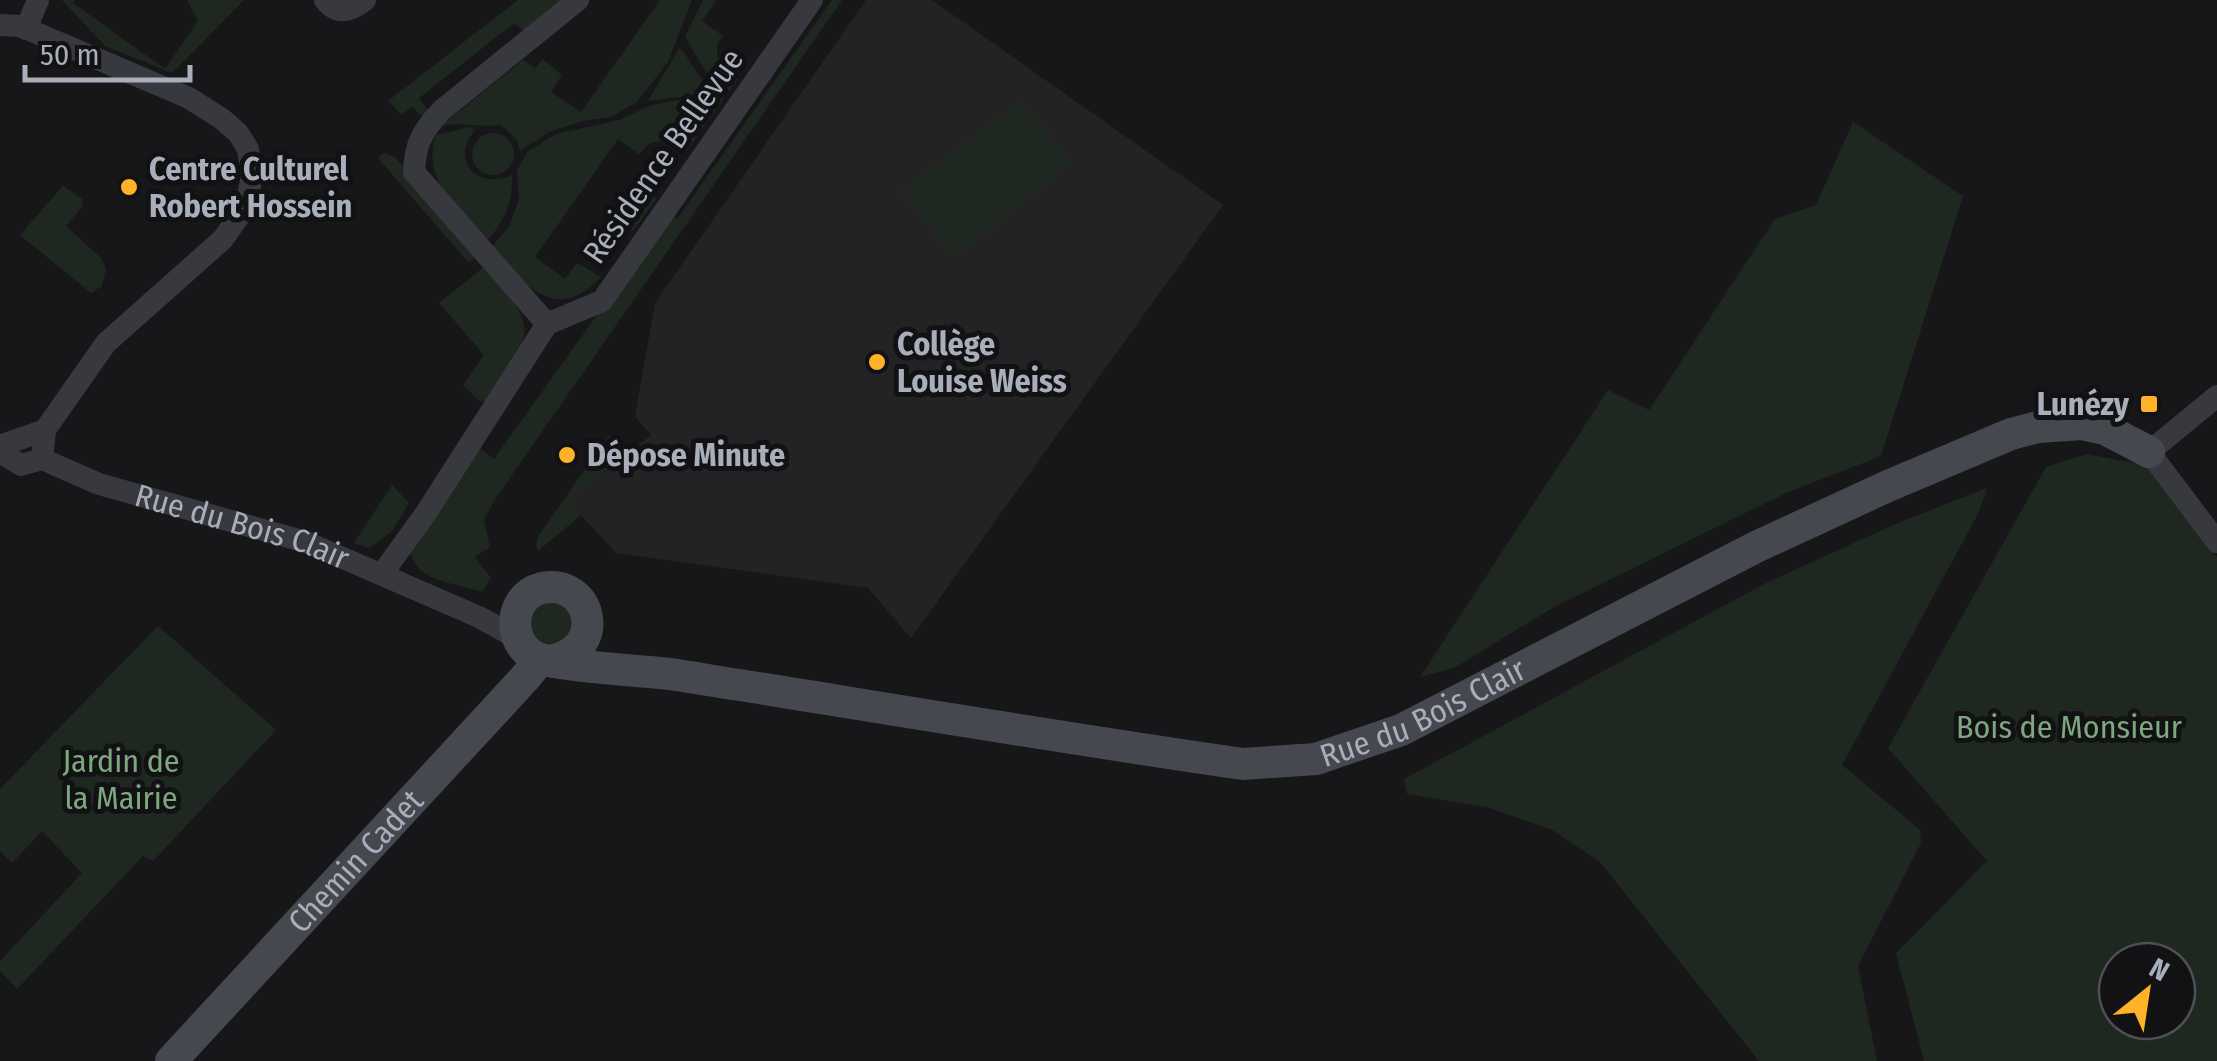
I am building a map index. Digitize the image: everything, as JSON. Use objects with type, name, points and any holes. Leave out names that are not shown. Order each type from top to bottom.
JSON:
[{"type":"street","points":[[26,29],[38,0]]},
{"type":"street","points":[[325,0],[334,9],[347,10],[364,0]]},
{"type":"street","points":[[382,574],[426,513],[547,324],[414,172],[415,148],[423,130],[442,110],[578,0]]},
{"type":"street","name":"Résidence Bellevue","points":[[547,324],[602,302],[812,0]]},
{"type":"street","points":[[0,25],[26,29],[189,98],[222,118],[248,149],[252,178],[245,208],[224,239],[106,343],[46,430],[42,459]]},
{"type":"street","points":[[2217,396],[2146,450],[2217,542]]},
{"type":"street","name":"Rue du Bois Clair","points":[[0,449],[21,465],[42,459],[99,484],[306,542],[531,641],[652,672],[1243,764],[1316,759],[1401,730],[1756,547],[2011,434],[2038,427],[2082,424],[2105,429],[2146,450]]},
{"type":"street","points":[[0,449],[46,430]]},
{"type":"street","points":[[557,587],[568,591],[583,606],[587,634],[574,652],[531,641],[535,591],[557,587]]},
{"type":"street","name":"Rue du Bois Clair","points":[[587,634],[615,656],[652,672]]},
{"type":"street","name":"Chemin Cadet","points":[[171,1061],[524,679],[533,668],[531,641]]},
{"type":"shaded area","name":"Collège Louise Weiss","points":[[866,0],[932,0],[1223,205],[911,638],[868,588],[616,553],[568,501],[651,435],[635,416],[655,303]]},
{"type":"green space","points":[[62,0],[74,0],[165,69],[198,21],[187,0],[244,0],[172,73],[105,46]]},
{"type":"green space","points":[[518,0],[568,0],[527,34],[514,23],[419,98],[430,113],[424,119],[412,106],[402,115],[388,101]]},
{"type":"green space","points":[[660,0],[692,0],[668,62],[637,102],[611,117],[549,132],[520,151],[517,140],[501,125],[441,126],[523,60],[535,68],[543,59],[562,75],[551,92],[581,112]]},
{"type":"green space","points":[[703,0],[716,0],[702,21],[723,36],[717,44],[717,56],[738,79],[728,91],[705,70],[685,37]]},
{"type":"green space","points":[[832,0],[842,0],[494,501],[484,520],[490,547],[475,557],[491,578],[482,592],[430,576],[410,553],[480,448],[494,459],[669,214],[678,218]]},
{"type":"green space","points":[[680,47],[703,81],[716,92],[648,101]]},
{"type":"green space","points":[[691,98],[724,98],[686,152],[665,140],[650,143],[639,154],[618,139],[535,257],[565,279],[577,263],[601,277],[584,291],[555,299],[542,294],[490,249],[510,225],[519,199],[517,171],[527,152],[556,134],[619,120],[651,105]]},
{"type":"green space","points":[[1021,101],[1073,163],[954,257],[901,191]]},
{"type":"green space","points":[[1853,122],[1963,196],[1881,456],[1786,493],[1554,607],[1454,668],[1420,677],[1608,390],[1649,410],[1775,219],[1816,205]]},
{"type":"green space","points":[[469,127],[475,130],[465,152],[471,170],[488,179],[512,175],[507,210],[487,240],[445,193],[433,166],[436,135]]},
{"type":"green space","points":[[493,133],[508,139],[514,154],[508,169],[493,175],[478,169],[472,154],[478,139]]},
{"type":"green space","points":[[383,153],[395,157],[476,255],[469,263],[378,158]]},
{"type":"green space","points":[[632,185],[656,199],[633,231],[612,213]]},
{"type":"green space","points":[[63,186],[82,199],[83,206],[66,226],[101,258],[106,269],[102,286],[91,293],[20,235]]},
{"type":"green space","points":[[485,266],[516,306],[524,333],[513,360],[485,401],[479,401],[463,385],[484,355],[439,303]]},
{"type":"green space","points":[[608,436],[628,453],[569,501],[581,515],[538,551],[538,537]]},
{"type":"green space","name":"Bois de Monsieur","points":[[2087,454],[2150,466],[2217,557],[2217,1061],[1924,1061],[1896,953],[1987,861],[1888,748],[2046,467]]},
{"type":"green space","points":[[392,485],[409,503],[392,531],[369,548],[354,543]]},
{"type":"green space","points":[[1987,488],[1979,512],[1842,765],[1920,830],[1921,843],[1858,966],[1877,1061],[1759,1061],[1600,862],[1552,830],[1487,807],[1407,794],[1404,779],[1764,584],[1900,522]]},
{"type":"green space","points":[[554,601],[568,608],[575,629],[554,648],[534,641],[529,618],[538,605]]},
{"type":"green space","name":"Jardin de la Mairie","points":[[158,626],[276,730],[153,861],[143,856],[17,989],[0,971],[0,961],[82,873],[42,831],[12,863],[0,851],[0,789]]},
{"type":"place","name":"Centre Culturel Robert Hossein","points":[[129,187]]},
{"type":"place","name":"Collège Louise Weiss","points":[[877,362]]},
{"type":"place","name":"Lunézy","points":[[2149,404]]},
{"type":"place","name":"Dépose Minute","points":[[567,455]]}]
